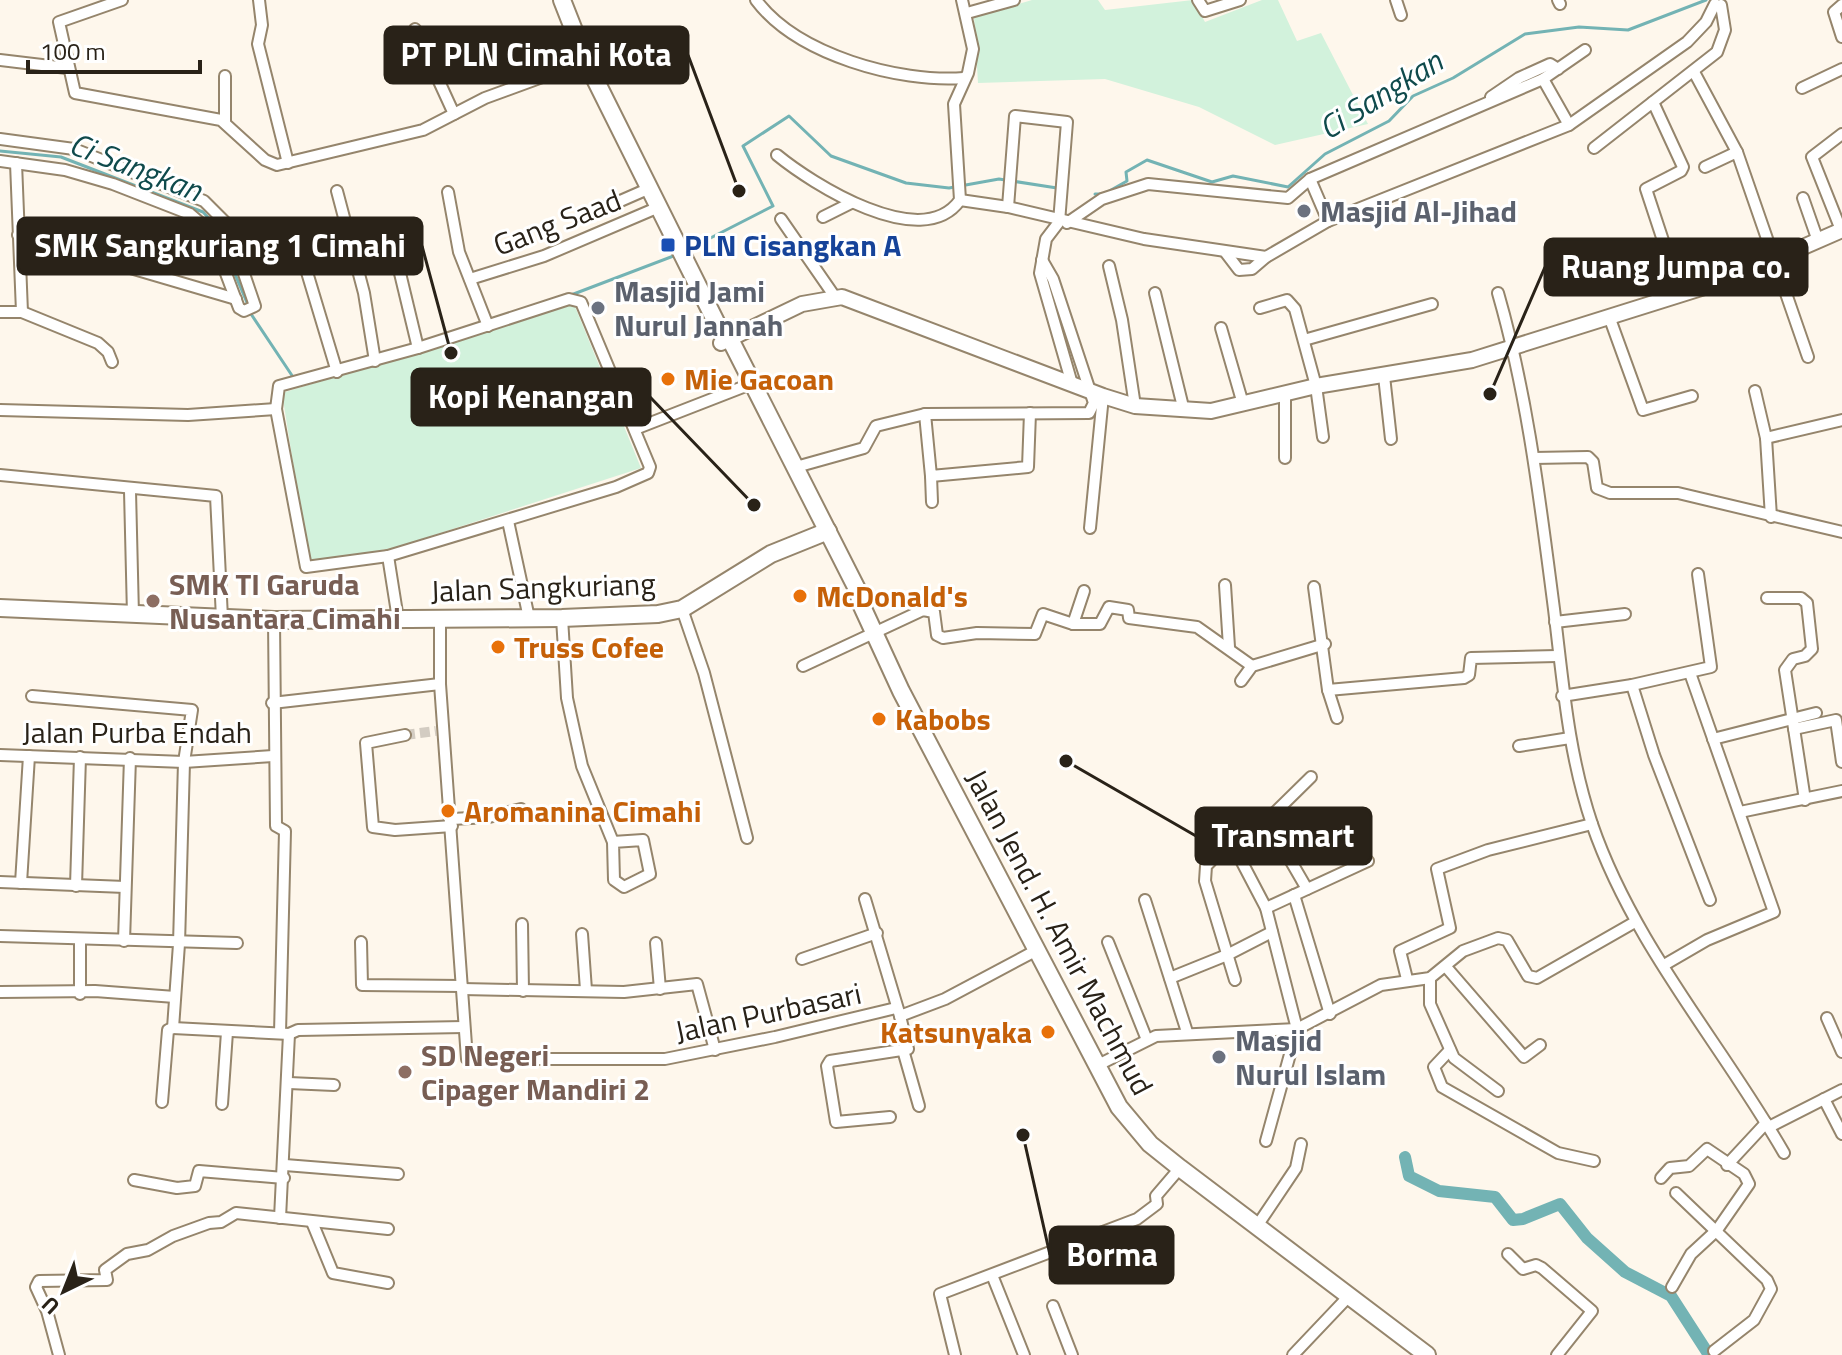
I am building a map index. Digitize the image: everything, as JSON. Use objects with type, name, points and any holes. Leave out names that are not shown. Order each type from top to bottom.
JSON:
[{"type":"main road","name":"Jalan Jend. H. Amir Machmud","points":[[562,0],[586,61],[723,336],[796,467],[824,533]]},
{"type":"main road","points":[[723,336],[802,304],[835,297],[868,305],[1135,406],[1211,411],[1316,386],[1384,376],[1514,348],[1610,319],[1776,261],[1841,230]]},
{"type":"main road","name":"Jalan Jend. H. Amir Machmud","points":[[723,336],[743,387],[859,593],[874,632],[1096,1066],[1126,1118],[1180,1168],[1427,1355]]},
{"type":"main road","name":"Jalan Sangkuriang","points":[[0,608],[274,620],[562,618],[682,609],[771,554],[824,533]]},
{"type":"street","points":[[122,0],[60,20],[67,68],[78,94],[96,94],[225,122],[265,160],[277,165],[395,138],[439,124],[485,98],[586,61]]},
{"type":"street","points":[[259,0],[262,25],[258,44],[288,163]]},
{"type":"street","points":[[756,0],[771,18],[861,66],[930,80],[964,78]]},
{"type":"street","points":[[777,155],[804,177],[874,212],[925,218],[951,210],[958,190],[954,104],[973,49],[962,0]]},
{"type":"street","points":[[967,13],[1014,0]]},
{"type":"street","points":[[1198,0],[1205,11],[1240,0]]},
{"type":"street","points":[[1396,0],[1401,15]]},
{"type":"street","points":[[958,190],[1063,222],[1226,253],[1266,257],[1328,221],[1569,125],[1687,42],[1706,22],[1718,2]]},
{"type":"street","points":[[1594,148],[1694,72],[1721,45],[1725,30],[1718,2]]},
{"type":"street","points":[[1842,5],[1834,12],[1842,37]]},
{"type":"street","points":[[415,29],[454,114]]},
{"type":"street","points":[[1072,384],[1042,282],[1046,239],[1063,222],[1102,199],[1148,184],[1288,198],[1310,179],[1543,79],[1585,50]]},
{"type":"street","points":[[0,60],[67,68]]},
{"type":"street","points":[[1476,108],[1519,78],[1550,64],[1558,69]]},
{"type":"street","points":[[1802,88],[1842,69]]},
{"type":"street","points":[[1694,72],[1737,152],[1808,357]]},
{"type":"street","points":[[225,76],[225,122]]},
{"type":"street","points":[[1543,79],[1569,125]]},
{"type":"street","points":[[1653,102],[1683,167],[1679,173],[1646,189],[1681,295]]},
{"type":"street","points":[[1008,207],[1015,116],[1067,122],[1063,222]]},
{"type":"street","points":[[1841,230],[1812,157],[1842,134]]},
{"type":"street","points":[[0,139],[74,149],[204,201],[227,224],[255,298],[254,308],[241,311],[205,224],[113,184],[65,170],[0,161]]},
{"type":"street","points":[[1705,167],[1737,152]]},
{"type":"street","points":[[16,163],[22,312]]},
{"type":"street","points":[[1310,179],[1328,221]]},
{"type":"street","points":[[586,216],[650,188]]},
{"type":"street","points":[[337,191],[364,293],[375,361]]},
{"type":"street","points":[[448,192],[459,252],[487,324]]},
{"type":"street","points":[[1803,198],[1818,241]]},
{"type":"street","points":[[823,217],[851,203]]},
{"type":"street","name":"Gang Saad","points":[[470,279],[544,256],[659,207]]},
{"type":"street","points":[[781,219],[835,297]]},
{"type":"street","points":[[18,235],[236,299]]},
{"type":"street","points":[[297,239],[337,372]]},
{"type":"street","points":[[796,467],[864,448],[876,426],[925,414],[1089,413],[1094,403],[1053,279],[1042,260]]},
{"type":"street","points":[[1109,266],[1122,320],[1135,406]]},
{"type":"street","points":[[399,269],[418,348]]},
{"type":"street","points":[[1155,293],[1184,411]]},
{"type":"street","points":[[1498,293],[1514,348],[1534,458],[1562,696],[1592,824],[1635,922],[1784,1153]]},
{"type":"street","points":[[569,299],[581,302],[650,467],[648,473],[616,487],[388,556],[311,569],[303,564],[276,409],[279,386],[375,361],[569,299]]},
{"type":"street","points":[[1260,308],[1290,301],[1316,386],[1323,437]]},
{"type":"street","points":[[1304,340],[1432,304]]},
{"type":"street","points":[[0,312],[22,312],[98,343],[108,352],[112,362]]},
{"type":"street","points":[[1610,319],[1643,410],[1692,396]]},
{"type":"street","points":[[1221,328],[1243,404]]},
{"type":"street","points":[[1384,376],[1391,439]]},
{"type":"street","points":[[635,429],[743,387]]},
{"type":"street","points":[[1755,391],[1766,438],[1771,517]]},
{"type":"street","points":[[1285,393],[1285,458]]},
{"type":"street","points":[[1090,528],[1103,396]]},
{"type":"street","points":[[0,410],[188,415],[276,409]]},
{"type":"street","points":[[931,476],[1028,467],[1030,413]]},
{"type":"street","points":[[925,414],[932,502]]},
{"type":"street","points":[[1766,438],[1842,420]]},
{"type":"street","points":[[1534,458],[1588,457],[1593,462],[1597,488],[1610,493],[1678,493],[1842,532]]},
{"type":"street","points":[[0,475],[130,491],[216,496],[222,618]]},
{"type":"street","points":[[130,491],[133,615]]},
{"type":"street","points":[[508,521],[529,618]]},
{"type":"street","points":[[388,556],[398,619]]},
{"type":"street","points":[[1562,696],[1632,685],[1711,667],[1698,574]]},
{"type":"street","points":[[1225,585],[1229,647]]},
{"type":"street","points":[[1314,587],[1325,644],[1328,690],[1337,718]]},
{"type":"street","points":[[1073,624],[1084,591]]},
{"type":"street","points":[[1767,598],[1801,598],[1807,603],[1812,649],[1805,656],[1793,659],[1785,670],[1805,800]]},
{"type":"street","points":[[803,666],[923,610],[934,612],[937,635],[943,638],[977,633],[1035,634],[1041,615],[1073,624],[1100,624],[1109,607],[1128,610],[1129,618],[1197,627],[1252,666]]},
{"type":"street","points":[[682,609],[704,673],[747,838]]},
{"type":"street","points":[[1555,622],[1625,614]]},
{"type":"street","points":[[562,618],[567,698],[582,766],[613,842],[614,880],[624,887],[650,874],[643,840],[613,842]]},
{"type":"street","name":"Jalan Purbasari","points":[[440,619],[440,730],[452,823],[465,1054],[471,1061],[654,1059],[715,1050],[898,1012],[945,999],[1037,950]]},
{"type":"street","points":[[274,620],[273,756],[276,826],[285,831],[284,1034],[289,1083],[280,1218]]},
{"type":"street","points":[[1241,681],[1252,666],[1325,644]]},
{"type":"street","points":[[1328,690],[1464,678],[1469,675],[1471,658],[1557,656]]},
{"type":"street","points":[[1664,965],[1707,940],[1774,912],[1690,673]]},
{"type":"street","points":[[272,703],[440,684]]},
{"type":"street","points":[[1632,685],[1654,755],[1710,900]]},
{"type":"street","points":[[32,696],[189,707],[192,714],[184,762],[179,944],[173,1028]]},
{"type":"street","points":[[1793,724],[1816,713]]},
{"type":"street","points":[[1713,739],[1793,724],[1836,720],[1842,762]]},
{"type":"street","points":[[405,735],[366,743],[373,827],[395,830],[489,817],[521,809]]},
{"type":"street","points":[[1519,746],[1570,738]]},
{"type":"street","name":"Jalan Purba Endah","points":[[0,755],[184,762],[273,756]]},
{"type":"street","points":[[21,883],[29,756]]},
{"type":"street","points":[[76,886],[80,757]]},
{"type":"street","points":[[124,941],[130,758]]},
{"type":"street","points":[[1234,847],[1311,777]]},
{"type":"street","points":[[1740,812],[1842,791]]},
{"type":"street","points":[[1267,820],[1307,889]]},
{"type":"street","points":[[1407,979],[1400,951],[1450,928],[1437,869],[1488,850],[1592,824]]},
{"type":"street","points":[[1222,837],[1234,847],[1266,908],[1291,1030],[1266,1141]]},
{"type":"street","points":[[1211,861],[1206,866],[1205,881],[1235,980]]},
{"type":"street","points":[[1266,908],[1368,861]]},
{"type":"street","points":[[0,882],[125,887]]},
{"type":"street","points":[[1294,895],[1330,1014]]},
{"type":"street","points":[[865,899],[909,1046],[903,1050],[830,1061],[827,1066],[836,1122],[890,1117]]},
{"type":"street","points":[[1145,900],[1187,1032]]},
{"type":"street","points":[[1096,1066],[1147,1040],[1187,1032],[1291,1030],[1330,1014],[1375,987],[1407,979],[1430,978],[1447,968],[1463,951],[1503,938],[1528,976],[1537,978],[1635,922]]},
{"type":"street","points":[[522,924],[523,991]]},
{"type":"street","points":[[1170,978],[1227,955],[1272,932]]},
{"type":"street","points":[[802,959],[877,933]]},
{"type":"street","points":[[582,934],[586,990]]},
{"type":"street","points":[[0,936],[179,944],[237,943]]},
{"type":"street","points":[[80,939],[80,994]]},
{"type":"street","points":[[361,942],[362,985],[523,991],[660,989],[693,983],[700,986],[715,1050]]},
{"type":"street","points":[[1108,942],[1147,1040]]},
{"type":"street","points":[[656,943],[660,989]]},
{"type":"street","points":[[1447,968],[1524,1057],[1540,1045]]},
{"type":"street","points":[[1430,978],[1430,1004],[1459,1065],[1498,1091]]},
{"type":"street","points":[[0,992],[80,994],[95,991],[175,997]]},
{"type":"street","points":[[1827,1018],[1842,1052]]},
{"type":"street","points":[[162,1102],[168,1030],[173,1028],[284,1034],[298,1030],[464,1027]]},
{"type":"street","points":[[222,1104],[227,1032]]},
{"type":"street","points":[[903,1050],[919,1106]]},
{"type":"street","points":[[1450,1050],[1434,1067],[1442,1087],[1558,1153],[1594,1161]]},
{"type":"street","points":[[289,1083],[334,1085]]},
{"type":"street","points":[[1727,1165],[1768,1125],[1842,1090]]},
{"type":"street","points":[[1824,1099],[1842,1134]]},
{"type":"street","points":[[1257,1226],[1296,1168],[1301,1144]]},
{"type":"street","points":[[1661,1178],[1670,1168],[1689,1166],[1705,1149],[1744,1174],[1749,1184],[1717,1230],[1691,1254],[1672,1287]]},
{"type":"street","points":[[285,1165],[398,1174]]},
{"type":"street","points":[[955,1355],[940,1294],[1143,1215],[1157,1204],[1156,1196],[1180,1168]]},
{"type":"street","points":[[134,1180],[177,1188],[195,1186],[199,1171],[284,1178]]},
{"type":"street","points":[[1676,1193],[1767,1280],[1771,1289],[1754,1320],[1714,1351]]},
{"type":"street","points":[[59,1355],[47,1311],[36,1287],[38,1282],[104,1281],[109,1278],[105,1270],[127,1254],[148,1250],[173,1236],[221,1222],[236,1213],[388,1229]]},
{"type":"street","points":[[312,1222],[333,1273],[388,1283]]},
{"type":"street","points":[[1096,1235],[1109,1262]]},
{"type":"street","points":[[1508,1254],[1523,1269],[1536,1265],[1542,1268],[1592,1311],[1557,1355]]},
{"type":"street","points":[[992,1275],[1024,1355]]},
{"type":"street","points":[[1293,1355],[1349,1296]]},
{"type":"street","points":[[1053,1306],[1072,1355]]},
{"type":"green space","points":[[1032,0],[1098,0],[1105,10],[1193,0],[1205,22],[1262,0],[1278,0],[1297,41],[1321,33],[1368,124],[1275,145],[1199,107],[1105,79],[978,83],[974,17]]},
{"type":"green space","points":[[574,304],[641,468],[397,547],[309,564],[282,393]]},
{"type":"waterway","name":"Ci Sangkan","points":[[1095,194],[1104,194],[1127,181],[1126,172],[1147,160],[1212,182],[1233,176],[1288,187],[1325,154],[1389,121],[1413,96],[1453,78],[1525,34],[1579,27],[1628,30],[1706,0]]},
{"type":"waterway","name":"Ci Sangkan","points":[[687,250],[773,206],[743,146],[789,116],[831,156],[906,183],[949,188],[999,179],[1057,188]]},
{"type":"waterway","name":"Ci Sangkan","points":[[0,151],[61,157],[203,212],[214,224],[248,305]]},
{"type":"waterway","name":"Ci Sangkan","points":[[571,295],[676,255]]},
{"type":"waterway","name":"Ci Sangkan","points":[[251,314],[293,377]]},
{"type":"waterway","points":[[1405,1157],[1409,1176],[1439,1191],[1495,1197],[1513,1220],[1560,1204],[1587,1238],[1625,1272],[1671,1296],[1709,1355]]},
{"type":"tunnel","points":[[405,735],[436,731]]},
{"type":"place","name":"PT PLN Cimahi Kota","points":[[739,191]]},
{"type":"place","name":"Masjid Al-Jihad","points":[[1304,211]]},
{"type":"place","name":"PLN Cisangkan A","points":[[668,245]]},
{"type":"place","name":"Masjid Jami Nurul Jannah","points":[[598,308]]},
{"type":"place","name":"SMK Sangkuriang 1 Cimahi","points":[[451,353]]},
{"type":"place","name":"Mie Gacoan","points":[[668,379]]},
{"type":"place","name":"Ruang Jumpa co.","points":[[1490,394]]},
{"type":"place","name":"Kopi Kenangan","points":[[754,505]]},
{"type":"place","name":"McDonald's","points":[[800,596]]},
{"type":"place","name":"SMK TI Garuda Nusantara Cimahi","points":[[153,601]]},
{"type":"place","name":"Truss Cofee","points":[[498,647]]},
{"type":"place","name":"Kabobs","points":[[879,719]]},
{"type":"place","name":"Transmart","points":[[1066,761]]},
{"type":"place","name":"Aromanina Cimahi","points":[[448,811]]},
{"type":"place","name":"Katsunyaka","points":[[1048,1032]]},
{"type":"place","name":"Masjid Nurul Islam","points":[[1219,1057]]},
{"type":"place","name":"SD Negeri Cipager Mandiri 2","points":[[405,1072]]},
{"type":"place","name":"Borma","points":[[1023,1135]]}]
